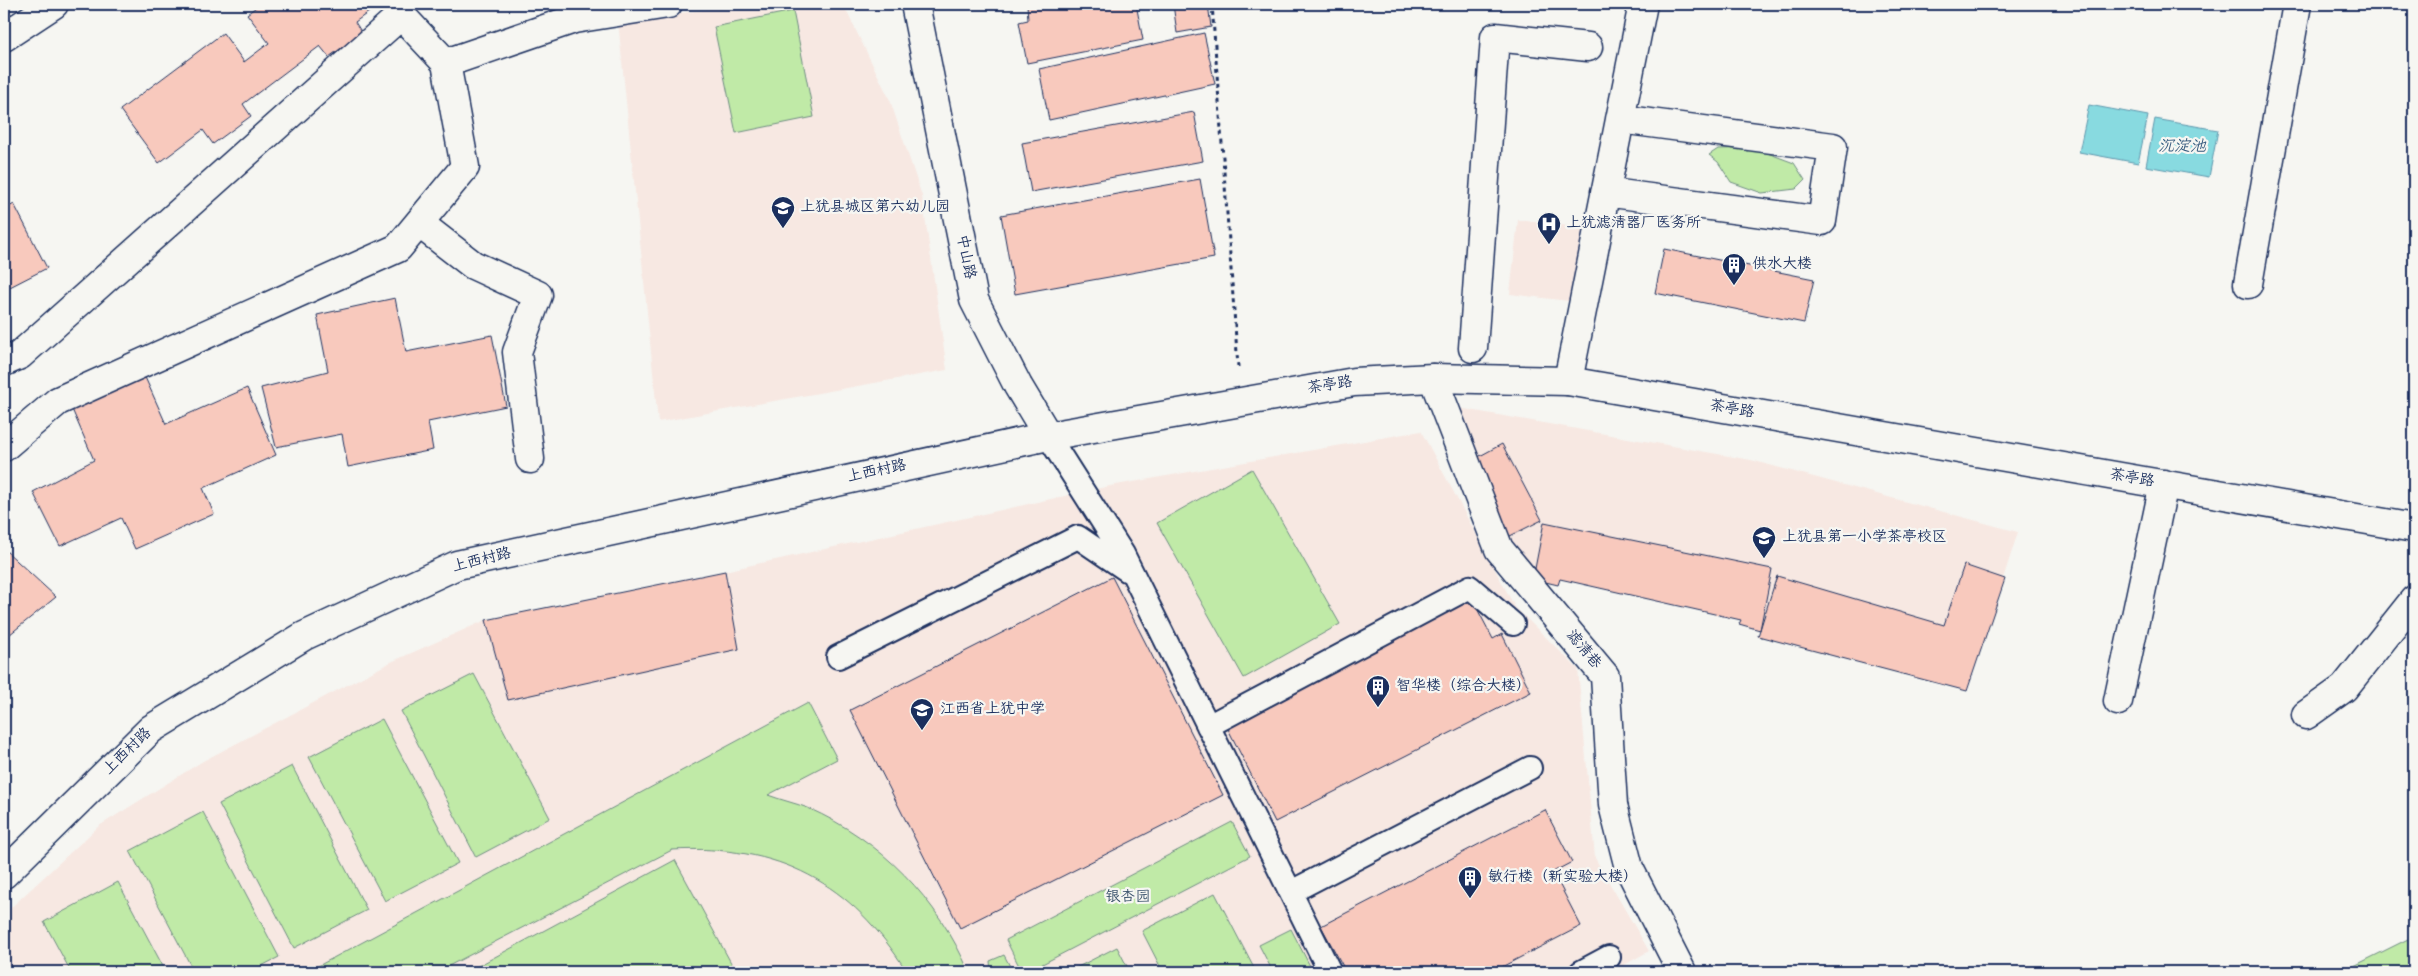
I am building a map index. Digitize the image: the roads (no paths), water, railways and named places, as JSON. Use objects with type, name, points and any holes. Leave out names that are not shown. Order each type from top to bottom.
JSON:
[{"type":"street","points":[[4,37],[54,4]]},
{"type":"street","points":[[446,63],[574,19],[668,4]]},
{"type":"street","name":"中山路","points":[[915,4],[974,300],[1018,386],[1048,436]]},
{"type":"street","points":[[1568,381],[1643,4]]},
{"type":"street","points":[[2248,284],[2297,4]]},
{"type":"street","points":[[4,362],[20,356],[401,14],[446,63],[465,167],[398,248],[58,401],[4,447]]},
{"type":"street","points":[[1473,348],[1495,37],[1588,47]]},
{"type":"street","points":[[1605,192],[1822,221],[1833,147],[1620,119]]},
{"type":"street","points":[[419,223],[473,265],[538,295],[517,352],[530,459]]},
{"type":"street","name":"茶亭路","points":[[1048,436],[1354,382],[1433,378],[1568,381],[2414,528]]},
{"type":"street","name":"滤清巷","points":[[1433,378],[1500,549],[1605,676],[1613,805],[1629,868],[1682,972]]},
{"type":"street","name":"上西村路","points":[[4,874],[151,729],[304,636],[457,565],[1048,436]]},
{"type":"street","points":[[2118,701],[2164,484]]},
{"type":"street","points":[[2306,714],[2344,688],[2414,600]]},
{"type":"lane","points":[[1048,436],[1122,554],[1330,972]]},
{"type":"lane","points":[[838,657],[1078,537],[1131,573]]},
{"type":"lane","points":[[1208,726],[1470,587],[1513,624]]},
{"type":"lane","points":[[1290,892],[1530,768]]},
{"type":"lane","points":[[1581,972],[1609,957]]},
{"type":"water","name":"沉淀池","points":[[2089,105],[2148,116],[2138,163],[2079,152]]},
{"type":"water","name":"沉淀池","points":[[2155,119],[2218,130],[2209,177],[2146,166]]},
{"type":"place","name":"上犹县城区第六幼儿园","points":[[783,229]]},
{"type":"place","name":"上犹滤清器厂医务所","points":[[1549,245]]},
{"type":"place","name":"供水大楼","points":[[1734,286]]},
{"type":"place","name":"上犹县第一小学茶亭校区","points":[[1764,559]]},
{"type":"place","name":"智华楼（综合大楼）","points":[[1378,708]]},
{"type":"place","name":"江西省上犹中学","points":[[922,731]]},
{"type":"place","name":"敏行楼（新实验大楼）","points":[[1470,899]]},
{"type":"park label","name":"银杏园","points":[[1128,898]]}]
